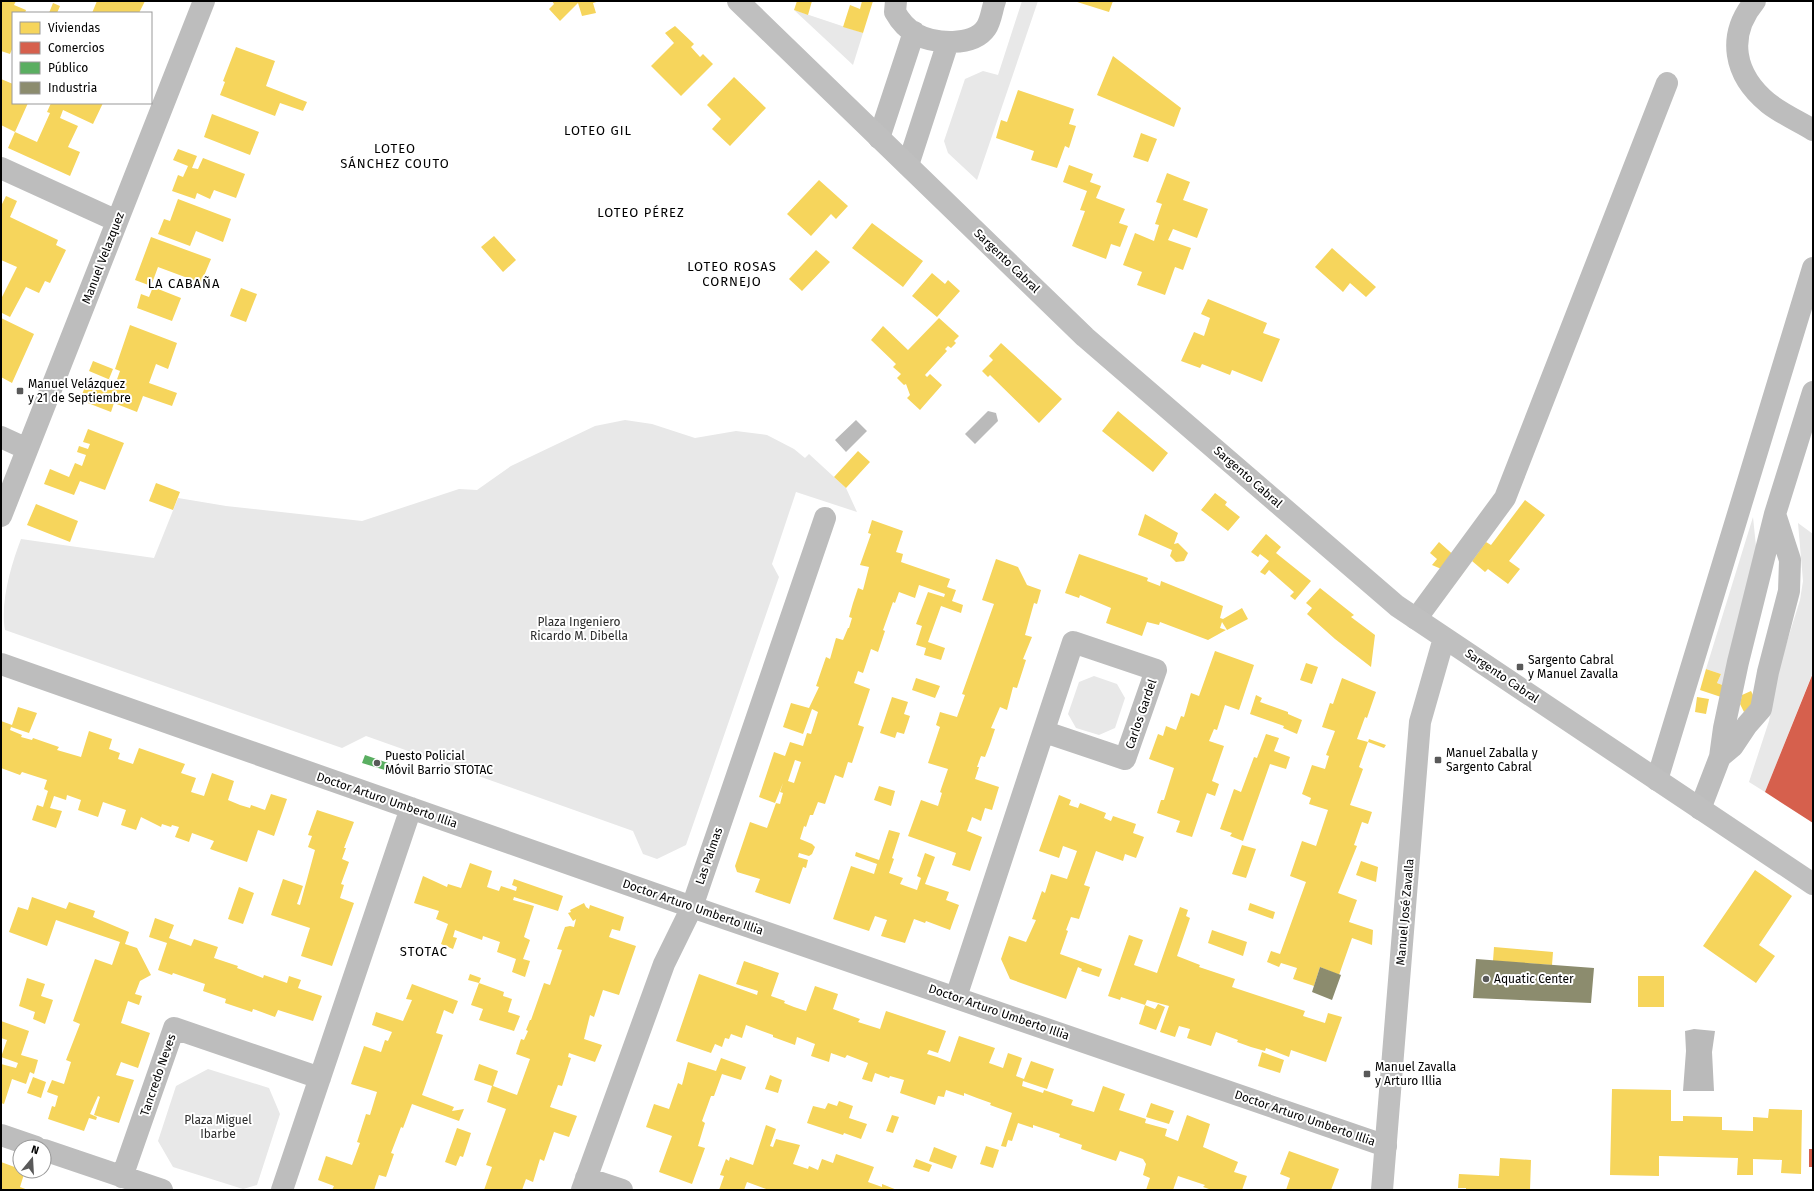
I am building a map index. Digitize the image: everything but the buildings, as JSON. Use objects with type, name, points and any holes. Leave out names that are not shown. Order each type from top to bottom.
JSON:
[{"type":"main road","name":"Sargento Cabral","points":[[738,1],[1085,337],[1397,606],[1813,884]]},
{"type":"main road","name":"Manuel José Zavalla","points":[[1382,1190],[1420,722],[1444,638]]},
{"type":"street","name":"Manuel Velazquez","points":[[1,516],[204,1]]},
{"type":"street","points":[[896,1],[895,12],[899,19],[914,32],[928,38],[948,42],[965,41],[975,37],[986,28],[995,1]]},
{"type":"street","points":[[1755,1],[1747,10],[1740,27],[1737,46],[1739,62],[1747,80],[1769,104],[1813,130]]},
{"type":"street","points":[[879,138],[914,32]]},
{"type":"street","points":[[908,165],[948,42]]},
{"type":"street","points":[[1416,619],[1505,498],[1667,83]]},
{"type":"street","points":[[1,168],[117,221]]},
{"type":"street","points":[[1657,780],[1813,268]]},
{"type":"street","points":[[1700,809],[1720,757],[1724,728],[1738,662],[1775,514],[1813,392]]},
{"type":"street","points":[[1,437],[27,449]]},
{"type":"street","points":[[1720,757],[1733,746],[1747,725],[1761,709],[1768,672],[1789,591],[1790,560],[1775,514]]},
{"type":"street","name":"Las Palmas","points":[[584,1184],[664,964],[692,907],[825,518]]},
{"type":"street","name":"Carlos Gardel","points":[[956,997],[1045,732],[1073,642],[1156,670],[1125,759],[1045,732]]},
{"type":"street","name":"Doctor Arturo Umberto Illia","points":[[1,664],[692,907],[1386,1146]]},
{"type":"street","points":[[282,1190],[411,808]]},
{"type":"street","name":"Tancredo Neves","points":[[122,1177],[174,1028],[320,1078]]},
{"type":"street","points":[[1,1135],[13,1139]]},
{"type":"street","points":[[52,1153],[162,1190]]},
{"type":"street","points":[[584,1184],[622,1190]]},
{"type":"green space","points":[[1022,1],[1038,1],[977,180],[948,153],[944,141],[965,79],[983,71],[998,75]]},
{"type":"green space","points":[[794,10],[863,33],[853,65]]},
{"type":"green space","name":"Plaza Ingeniero Ricardo M. Dibella","points":[[625,420],[652,424],[695,438],[736,431],[767,435],[794,449],[805,458],[809,454],[846,488],[857,512],[796,492],[772,564],[779,577],[686,845],[657,859],[643,854],[633,831],[366,736],[342,748],[5,630],[4,608],[7,584],[21,539],[154,558],[178,498],[226,506],[362,521],[459,489],[477,490],[511,466],[595,426]]},
{"type":"green space","points":[[1753,517],[1757,556],[1725,686],[1717,683],[1721,674],[1706,669]]},
{"type":"green space","points":[[1798,523],[1813,534],[1813,672],[1765,792],[1749,782],[1769,721],[1780,664],[1800,600],[1803,581]]},
{"type":"green space","points":[[1094,676],[1117,684],[1125,698],[1115,728],[1099,735],[1076,728],[1068,714],[1079,682]]},
{"type":"green space","name":"Plaza Miguel Ibarbe","points":[[208,1069],[269,1088],[280,1114],[257,1185],[243,1189],[173,1167],[158,1141],[176,1086]]},
{"type":"shaded area","points":[[988,411],[996,413],[998,421],[975,444],[965,434]]},
{"type":"shaded area","points":[[856,420],[867,431],[846,452],[835,440]]},
{"type":"shaded area","points":[[1694,1029],[1715,1031],[1712,1052],[1714,1091],[1683,1091],[1686,1051],[1685,1031]]},
{"type":"place","name":"Manuel Velázquez y 21 de Septiembre","points":[[20,391]]},
{"type":"place","name":"Sargento Cabral y Manuel Zavalla","points":[[1520,667]]},
{"type":"place","name":"Manuel Zaballa y Sargento Cabral","points":[[1438,760]]},
{"type":"place","name":"Puesto Policial Móvil Barrio STOTAC","points":[[377,763]]},
{"type":"place","name":"Aquatic Center","points":[[1486,979]]},
{"type":"place","name":"Manuel Zavalla y Arturo Illia","points":[[1367,1074]]},
{"type":"district","name":"LOTEO GIL","points":[[598,130]]},
{"type":"district","name":"LOTEO SÁNCHEZ COUTO","points":[[395,156]]},
{"type":"district","name":"LOTEO PÉREZ","points":[[641,212]]},
{"type":"district","name":"LOTEO ROSAS CORNEJO","points":[[732,274]]},
{"type":"district","name":"LA CABAÑA","points":[[184,283]]},
{"type":"district","name":"STOTAC","points":[[424,951]]}]
